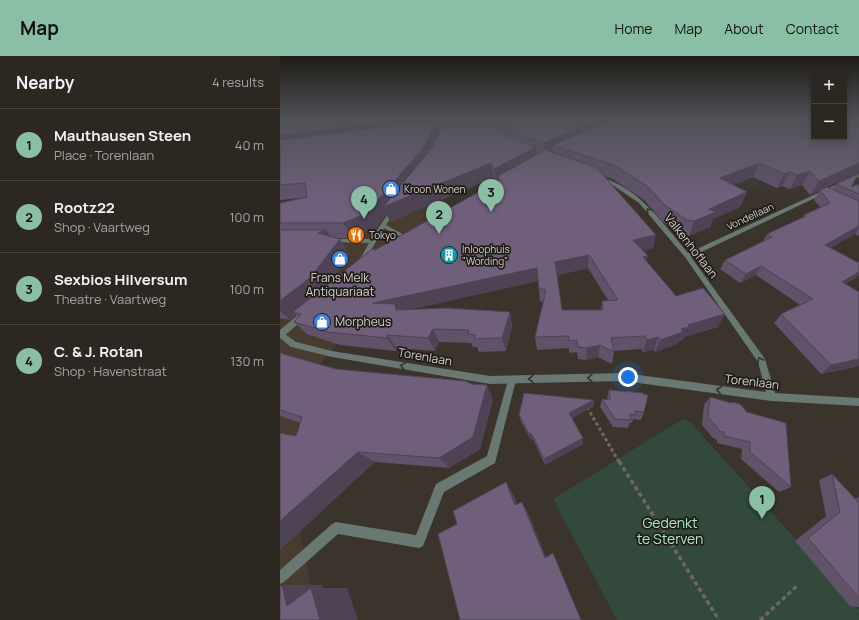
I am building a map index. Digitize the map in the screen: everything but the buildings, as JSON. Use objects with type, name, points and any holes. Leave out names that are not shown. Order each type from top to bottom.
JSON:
[{"type":"street","name":"Vondellaan","points":[[687,256],[859,175]]},
{"type":"street","name":"Valkenhoflaan","points":[[595,176],[610,181],[641,202],[687,256],[762,361],[772,397]]},
{"type":"street","points":[[822,193],[828,196]]},
{"type":"street","points":[[360,266],[373,241],[397,205]]},
{"type":"street","points":[[383,225],[406,238]]},
{"type":"street","points":[[326,241],[373,241]]},
{"type":"street","points":[[354,270],[372,258]]},
{"type":"street","points":[[280,335],[310,308]]},
{"type":"street","name":"Torenlaan","points":[[280,335],[294,345],[332,354],[490,380],[624,377],[772,397],[859,402]]},
{"type":"street","points":[[280,578],[336,528],[419,542],[440,488],[491,459],[512,380]]},
{"type":"path","points":[[586,405],[620,463],[720,620]]},
{"type":"path","points":[[760,620],[797,586]]},
{"type":"shaded area","points":[[374,185],[445,186],[426,213],[450,232],[366,307],[305,383],[289,479],[318,620],[280,620],[280,307]]},
{"type":"green space","name":"Gedenkt te Sterven","points":[[683,419],[691,423],[846,595],[859,610],[859,620],[617,620],[553,499]]},
{"type":"place","name":"Kroon Wonen","points":[[391,189]]},
{"type":"place","name":"Sexbios Hilversum","points":[[491,212]]},
{"type":"place","name":"C. & J. Rotan","points":[[364,219]]},
{"type":"place","name":"Rootz22","points":[[439,234]]},
{"type":"place","name":"Tokyo","points":[[356,235]]},
{"type":"place","name":"Inloophuis \"Wording\"","points":[[449,255]]},
{"type":"place","name":"Frans Melk Antiquariaat","points":[[340,259]]},
{"type":"place","name":"Morpheus","points":[[322,322]]},
{"type":"place","name":"Mauthausen Steen","points":[[762,519]]}]
